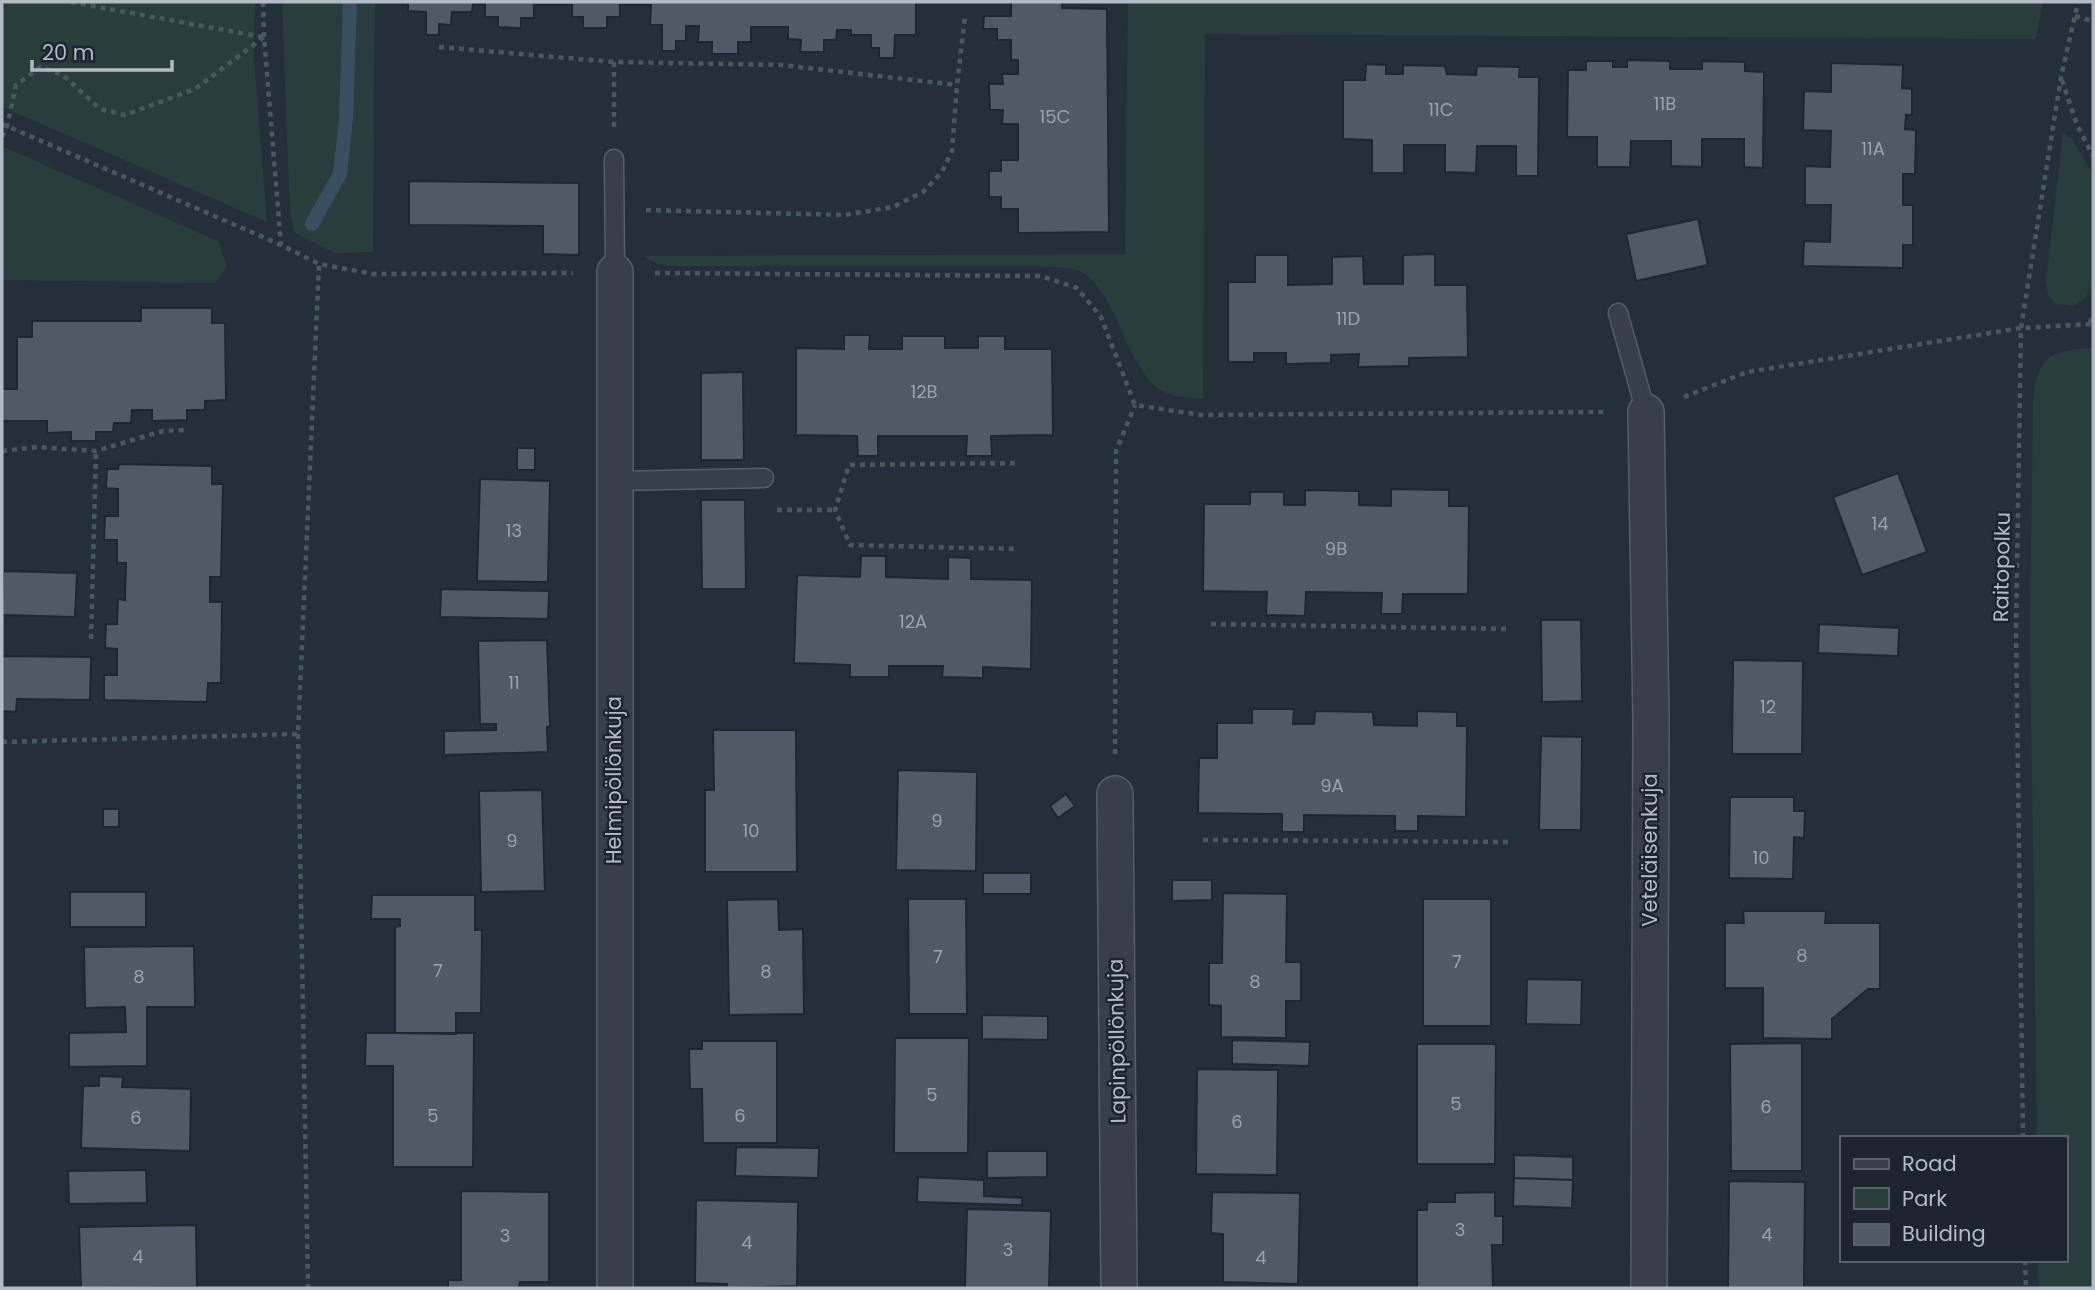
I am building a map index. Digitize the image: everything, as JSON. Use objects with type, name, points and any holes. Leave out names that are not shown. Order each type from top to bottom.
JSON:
[{"type":"street","name":"Helmipöllönkuja","points":[[615,272],[615,1288]]},
{"type":"street","name":"Veteläisenkuja","points":[[1646,412],[1651,720],[1649,1288]]},
{"type":"street","name":"Lapinpöllönkuja","points":[[1115,794],[1119,1288]]},
{"type":"lane","points":[[614,159],[615,272]]},
{"type":"lane","points":[[1618,313],[1646,412]]},
{"type":"lane","points":[[615,481],[764,478]]},
{"type":"path","points":[[71,2],[264,37]]},
{"type":"path","points":[[263,2],[281,245]]},
{"type":"path","name":"Raitopolku","points":[[2023,1136],[2016,629],[2021,328],[2061,77],[2078,2]]},
{"type":"path","points":[[613,209],[844,215],[893,207],[923,192],[942,172],[952,151],[965,16]]},
{"type":"path","points":[[2075,16],[2093,21]]},
{"type":"path","points":[[2,137],[16,86],[40,66],[63,75],[100,109],[125,115],[195,89],[264,37]]},
{"type":"path","points":[[439,47],[614,62],[781,65],[957,85]]},
{"type":"path","points":[[614,62],[614,159]]},
{"type":"path","points":[[2061,77],[2077,125],[2093,156]]},
{"type":"path","points":[[4,125],[319,264],[373,274],[615,272],[1041,276],[1076,288],[1101,317],[1135,405],[1116,451],[1115,794]]},
{"type":"path","points":[[308,1288],[298,734],[319,264]]},
{"type":"path","points":[[1135,405],[1201,415],[1646,412],[1747,372],[2021,328],[2092,323],[2093,314]]},
{"type":"path","points":[[2,451],[37,447],[96,451],[163,431],[188,430]]},
{"type":"path","points":[[91,639],[96,451]]},
{"type":"path","points":[[1015,463],[849,465],[835,510],[850,545],[1016,549]]},
{"type":"path","points":[[776,510],[835,510]]},
{"type":"path","points":[[1211,624],[1508,629]]},
{"type":"path","points":[[2,742],[298,734]]},
{"type":"path","points":[[1203,840],[1509,842]]},
{"type":"path","points":[[2025,1262],[2026,1288]]},
{"type":"green space","points":[[2,2],[255,2],[254,58],[267,222],[2,107]]},
{"type":"green space","points":[[282,2],[375,2],[373,252],[335,253],[295,233],[290,215]]},
{"type":"green space","points":[[1128,2],[2043,2],[2036,39],[1205,34],[1203,399],[1171,395],[1149,379],[1138,364],[1102,293],[1092,280],[1074,269],[1036,266],[675,266],[657,264],[644,256],[1125,254]]},
{"type":"green space","points":[[2063,133],[2072,138],[2093,175],[2093,283],[2085,299],[2073,306],[2057,304],[2048,295],[2046,281]]},
{"type":"green space","points":[[2,146],[218,241],[227,266],[215,283],[2,280]]},
{"type":"green space","points":[[2093,348],[2093,1288],[2039,1288],[2038,1262],[2067,1262],[2067,1136],[2037,1136],[2030,634],[2033,402],[2042,366],[2056,354]]},
{"type":"building","points":[[408,2],[916,2],[916,35],[895,35],[894,58],[879,58],[879,48],[871,48],[871,35],[851,35],[851,30],[837,30],[836,40],[824,40],[824,52],[800,52],[801,40],[788,39],[788,27],[751,27],[751,42],[738,42],[738,54],[712,54],[712,42],[698,42],[699,26],[686,26],[686,41],[676,41],[676,51],[662,51],[662,25],[650,25],[651,5],[620,5],[620,17],[607,17],[607,28],[583,28],[583,17],[572,17],[572,5],[534,5],[534,18],[521,18],[521,28],[498,27],[498,17],[485,17],[485,4],[473,4],[472,12],[452,12],[451,25],[439,24],[439,35],[426,35],[426,12],[408,11]]},
{"type":"building","points":[[1011,2],[1062,2],[1062,8],[1107,9],[1109,232],[1018,233],[1018,209],[1001,209],[1001,197],[989,197],[989,171],[1001,171],[1001,160],[1018,160],[1018,124],[1002,124],[1003,110],[990,110],[989,84],[1003,84],[1002,74],[1018,74],[1018,60],[1011,60],[1011,40],[997,40],[997,29],[983,29],[984,16],[1011,16]]},
{"type":"building","points":[[1627,60],[1670,61],[1670,69],[1702,69],[1702,61],[1745,62],[1745,71],[1764,72],[1763,168],[1744,167],[1744,139],[1702,139],[1702,167],[1671,166],[1671,141],[1631,141],[1630,167],[1597,167],[1597,137],[1567,137],[1568,70],[1586,70],[1586,61],[1613,61],[1613,67],[1627,67]]},
{"type":"building","points":[[1831,63],[1903,65],[1902,88],[1912,89],[1912,115],[1906,115],[1905,129],[1916,130],[1915,174],[1903,174],[1903,205],[1913,205],[1913,245],[1903,245],[1903,268],[1803,266],[1804,241],[1830,242],[1831,205],[1805,205],[1805,166],[1830,167],[1831,131],[1803,130],[1804,91],[1831,92]]},
{"type":"building","points":[[1366,64],[1386,65],[1386,74],[1403,74],[1403,65],[1445,66],[1447,74],[1476,75],[1477,66],[1520,67],[1519,77],[1539,77],[1538,176],[1516,176],[1516,146],[1477,146],[1476,173],[1445,172],[1445,145],[1404,145],[1404,173],[1372,173],[1372,140],[1343,139],[1343,80],[1365,80]]},
{"type":"building","points":[[409,181],[579,183],[579,255],[543,254],[543,226],[409,225]]},
{"type":"building","points":[[1698,219],[1708,265],[1636,281],[1626,234]]},
{"type":"building","points":[[1435,254],[1435,285],[1467,285],[1468,357],[1409,358],[1409,366],[1358,367],[1359,354],[1331,355],[1331,363],[1286,364],[1286,353],[1254,353],[1254,362],[1228,362],[1228,282],[1255,282],[1255,255],[1288,255],[1288,285],[1332,284],[1332,257],[1363,256],[1364,284],[1403,284],[1403,255]]},
{"type":"building","points":[[141,308],[212,308],[212,323],[225,323],[226,400],[205,401],[205,410],[187,410],[187,420],[152,421],[152,410],[132,410],[131,423],[114,423],[113,432],[96,432],[96,441],[71,441],[71,432],[47,433],[47,421],[2,421],[2,389],[17,389],[17,337],[32,337],[32,321],[141,321]]},
{"type":"building","points":[[844,335],[870,335],[869,349],[902,349],[902,336],[945,336],[945,348],[978,348],[978,336],[1005,336],[1005,349],[1052,349],[1053,435],[991,436],[992,456],[966,456],[967,436],[878,436],[878,456],[858,456],[857,436],[796,435],[796,348],[844,349]]},
{"type":"building","points":[[743,372],[744,460],[701,460],[701,373]]},
{"type":"building","points":[[517,448],[535,448],[535,470],[517,470]]},
{"type":"building","points":[[119,464],[212,466],[212,484],[223,484],[221,577],[210,577],[210,602],[222,602],[221,683],[208,683],[207,702],[104,700],[104,675],[117,675],[117,649],[105,648],[106,624],[117,624],[118,599],[125,600],[126,563],[117,563],[117,540],[104,540],[105,516],[118,516],[118,489],[106,488],[107,469],[118,469]]},
{"type":"building","points":[[1898,473],[1927,552],[1862,575],[1833,497]]},
{"type":"building","points":[[480,479],[550,481],[548,582],[477,581]]},
{"type":"building","points":[[1391,489],[1449,490],[1449,506],[1469,506],[1468,594],[1403,594],[1402,614],[1381,614],[1382,593],[1306,592],[1305,616],[1266,615],[1267,592],[1203,591],[1204,504],[1250,504],[1250,492],[1284,492],[1284,505],[1305,505],[1305,490],[1359,491],[1359,505],[1391,506]]},
{"type":"building","points":[[701,500],[745,500],[746,589],[702,589]]},
{"type":"building","points":[[861,556],[886,556],[886,577],[948,579],[948,557],[971,558],[971,579],[1032,580],[1031,669],[983,667],[983,678],[942,677],[943,666],[889,666],[889,677],[850,677],[850,665],[794,663],[797,575],[860,577]]},
{"type":"building","points":[[3,571],[77,573],[75,617],[2,615]]},
{"type":"building","points":[[441,589],[549,591],[548,619],[440,617]]},
{"type":"building","points":[[1541,620],[1581,620],[1582,701],[1542,702]]},
{"type":"building","points":[[1819,624],[1899,628],[1898,656],[1818,653]]},
{"type":"building","points":[[547,640],[550,726],[547,727],[548,752],[444,755],[444,731],[496,730],[496,724],[480,724],[478,641]]},
{"type":"building","points":[[2,656],[91,657],[90,700],[17,699],[16,712],[2,711]]},
{"type":"building","points":[[1733,660],[1803,661],[1802,754],[1732,754]]},
{"type":"building","points":[[1252,709],[1294,709],[1293,724],[1314,724],[1315,711],[1373,712],[1374,725],[1417,726],[1417,711],[1457,712],[1457,726],[1467,726],[1466,817],[1418,816],[1418,831],[1395,831],[1395,816],[1304,815],[1304,832],[1282,832],[1282,814],[1198,813],[1199,758],[1217,758],[1217,723],[1252,723]]},
{"type":"building","points":[[713,730],[796,730],[797,872],[705,872],[705,790],[714,790]]},
{"type":"building","points":[[1541,736],[1582,737],[1581,830],[1539,830]]},
{"type":"building","points":[[898,770],[977,772],[976,871],[896,870]]},
{"type":"building","points":[[542,790],[545,891],[481,892],[479,791]]},
{"type":"building","points":[[1066,794],[1075,806],[1058,818],[1050,806]]},
{"type":"building","points":[[1730,797],[1794,797],[1794,811],[1805,811],[1804,838],[1794,837],[1793,879],[1729,878]]},
{"type":"building","points":[[103,809],[119,809],[119,827],[103,827]]},
{"type":"building","points":[[983,873],[1031,873],[1031,894],[983,894]]},
{"type":"building","points":[[1172,880],[1212,880],[1212,900],[1172,901]]},
{"type":"building","points":[[70,892],[146,892],[146,927],[70,927]]},
{"type":"building","points":[[1223,893],[1287,894],[1286,962],[1301,962],[1301,1001],[1286,1001],[1286,1038],[1221,1037],[1221,1006],[1209,1005],[1209,963],[1222,963]]},
{"type":"building","points":[[372,895],[475,895],[475,930],[482,930],[481,1013],[456,1013],[456,1034],[395,1033],[395,927],[400,926],[400,919],[371,919]]},
{"type":"building","points":[[778,899],[779,930],[803,929],[804,1014],[729,1015],[727,900]]},
{"type":"building","points":[[908,899],[966,899],[967,1014],[909,1014]]},
{"type":"building","points":[[1423,899],[1491,899],[1491,1026],[1423,1026]]},
{"type":"building","points":[[1743,911],[1826,911],[1825,923],[1880,923],[1880,989],[1868,989],[1832,1019],[1832,1039],[1763,1038],[1763,988],[1725,988],[1725,923],[1744,923]]},
{"type":"building","points":[[194,946],[195,1007],[147,1007],[147,1066],[69,1067],[69,1033],[126,1032],[125,1007],[85,1008],[84,947]]},
{"type":"building","points":[[1527,979],[1582,980],[1581,1025],[1526,1024]]},
{"type":"building","points":[[982,1015],[1048,1016],[1048,1040],[982,1039]]},
{"type":"building","points":[[366,1033],[474,1033],[473,1167],[393,1167],[393,1066],[365,1066]]},
{"type":"building","points":[[895,1038],[969,1038],[968,1153],[894,1153]]},
{"type":"building","points":[[1232,1040],[1310,1042],[1309,1066],[1232,1064]]},
{"type":"building","points":[[702,1041],[777,1041],[777,1143],[703,1143],[702,1089],[690,1089],[689,1049],[702,1049]]},
{"type":"building","points":[[1802,1043],[1802,1171],[1731,1171],[1730,1044]]},
{"type":"building","points":[[1417,1044],[1496,1044],[1495,1164],[1417,1164]]},
{"type":"building","points":[[1197,1069],[1278,1070],[1277,1175],[1196,1174]]},
{"type":"building","points":[[99,1076],[123,1077],[122,1087],[191,1089],[190,1151],[81,1148],[83,1086],[99,1086]]},
{"type":"building","points":[[736,1147],[819,1148],[818,1178],[735,1176]]},
{"type":"building","points":[[987,1151],[1047,1151],[1047,1177],[987,1178]]},
{"type":"building","points":[[1514,1155],[1573,1157],[1573,1180],[1514,1178]]},
{"type":"building","points":[[146,1170],[147,1203],[69,1204],[68,1171]]},
{"type":"building","points":[[918,1177],[984,1180],[984,1196],[1022,1198],[1022,1205],[917,1202]]},
{"type":"building","points":[[1514,1178],[1573,1180],[1572,1208],[1513,1206]]},
{"type":"building","points":[[1729,1181],[1805,1182],[1804,1288],[1728,1288]]},
{"type":"building","points":[[461,1191],[549,1192],[549,1282],[520,1282],[519,1288],[448,1288],[448,1280],[461,1280]]},
{"type":"building","points":[[1212,1192],[1300,1193],[1298,1284],[1223,1282],[1223,1234],[1211,1233]]},
{"type":"building","points":[[1495,1192],[1495,1216],[1503,1216],[1503,1245],[1492,1245],[1493,1288],[1417,1288],[1417,1210],[1427,1210],[1427,1202],[1455,1202],[1455,1193]]},
{"type":"building","points":[[696,1200],[798,1202],[797,1286],[727,1288],[727,1284],[695,1283]]},
{"type":"building","points":[[967,1209],[1051,1211],[1049,1288],[965,1288]]},
{"type":"building","points":[[196,1225],[197,1287],[81,1288],[79,1227]]},
{"type":"waterway","points":[[312,224],[340,174],[346,119],[350,2]]}]
